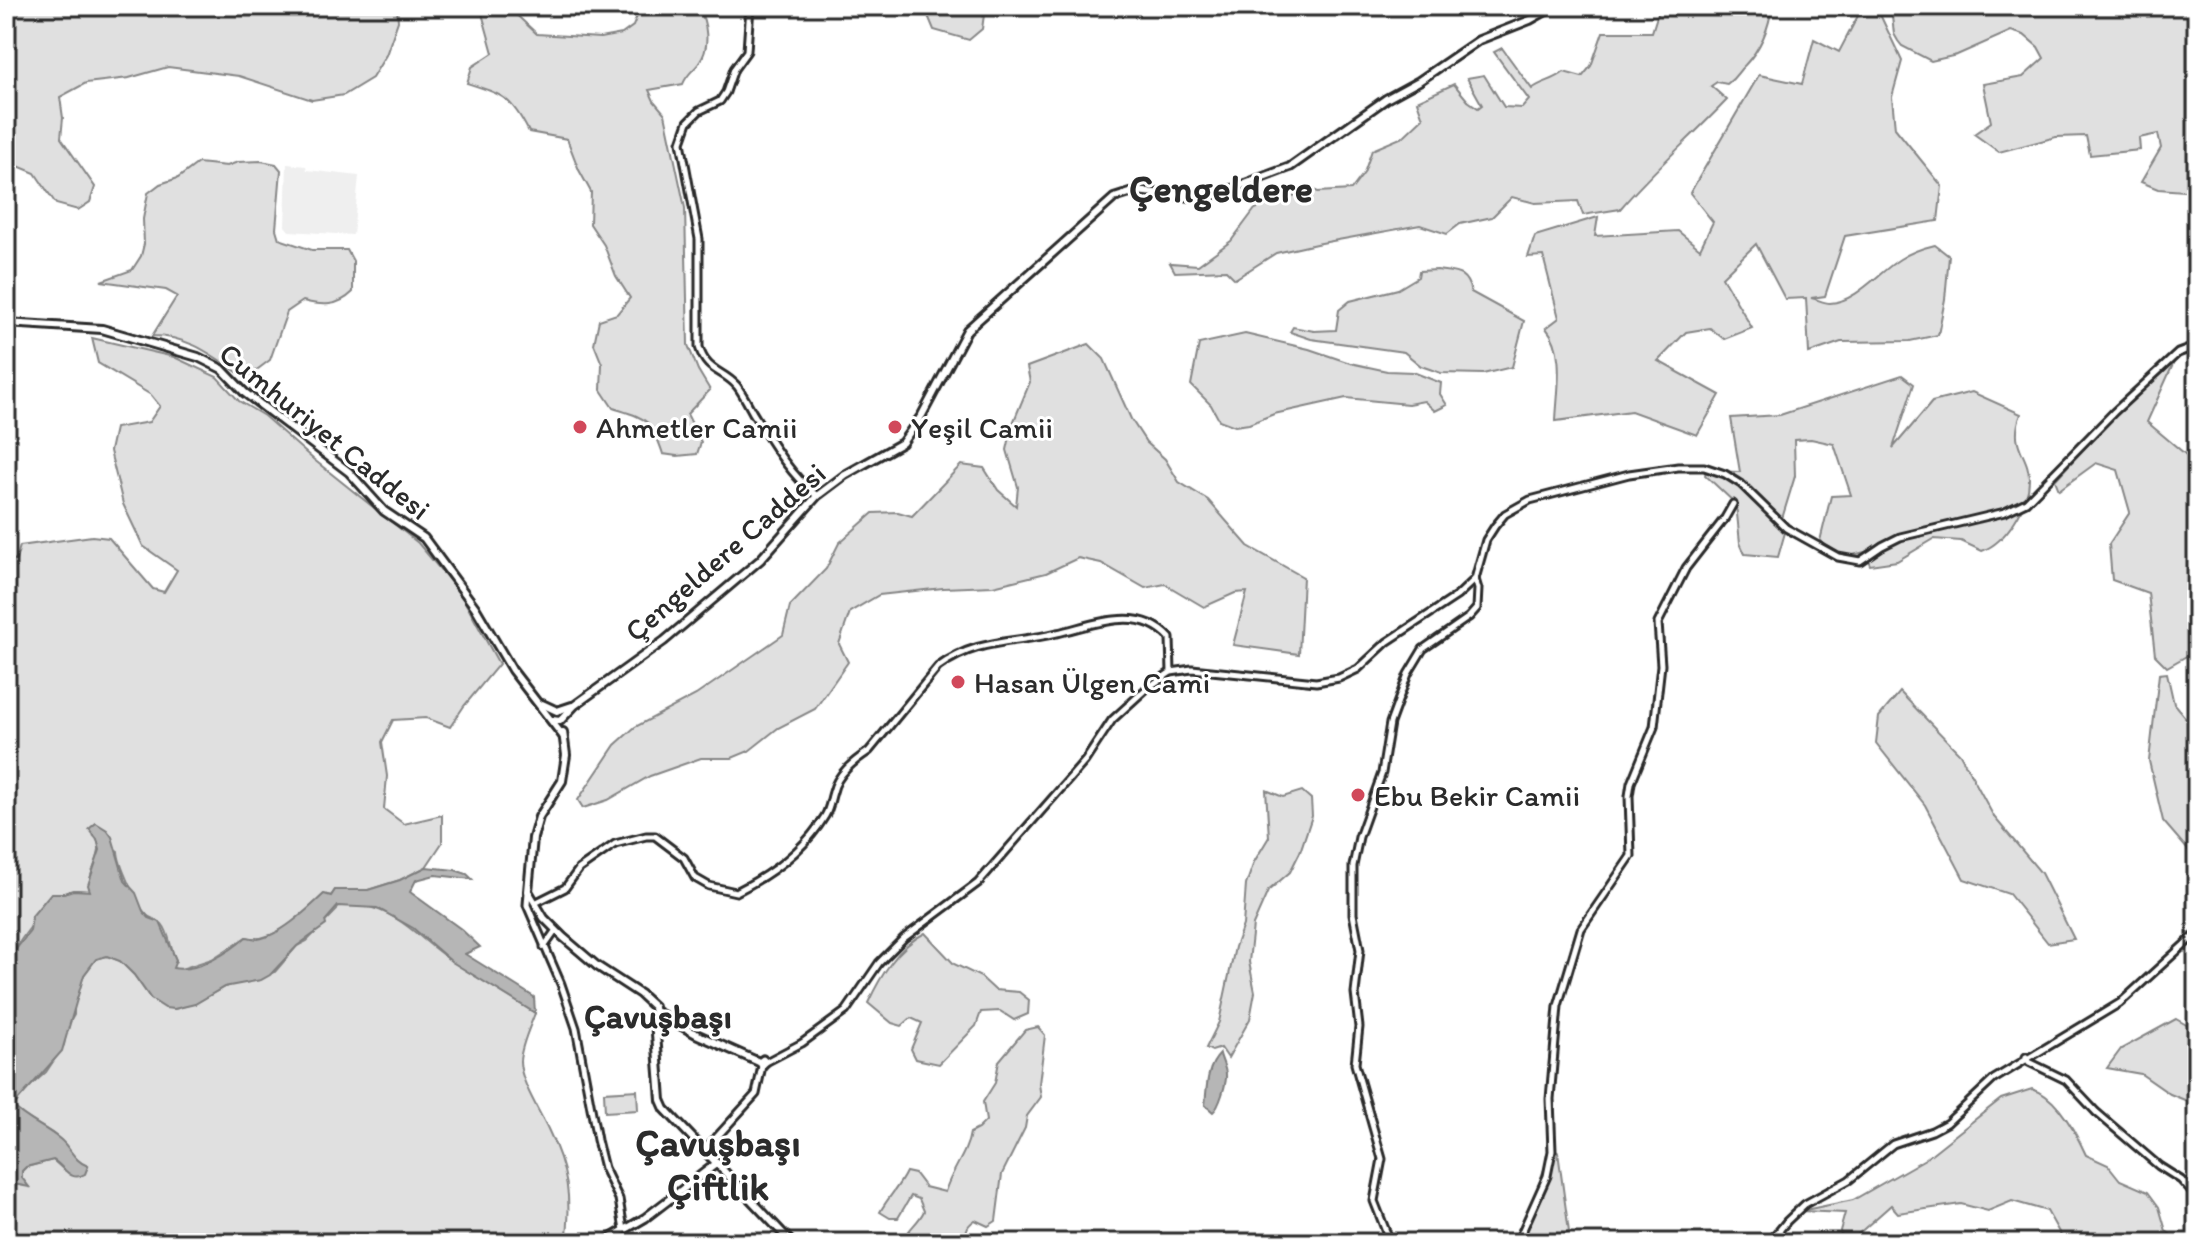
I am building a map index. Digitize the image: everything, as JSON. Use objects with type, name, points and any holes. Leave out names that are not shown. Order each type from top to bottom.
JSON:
[{"type":"main road","name":"Çengeldere Caddesi","points":[[575,705],[664,641],[748,570],[817,496],[845,475],[902,443],[922,415],[967,330],[1114,198],[1136,191],[1192,197],[1221,193],[1290,167],[1386,99],[1419,81],[1479,40],[1530,20],[1555,6]]},
{"type":"main road","name":"Cumhuriyet Caddesi","points":[[6,323],[102,329],[198,357],[222,369],[245,393],[349,472],[384,511],[424,538],[475,607],[512,670],[563,736]]},
{"type":"main road","points":[[536,701],[561,714],[566,755],[562,781],[539,817],[533,838],[528,891],[535,903],[556,930],[597,966],[640,994],[655,1011],[696,1034],[763,1063]]},
{"type":"main road","points":[[575,705],[557,723],[552,720],[551,715],[557,711],[575,705]]},
{"type":"main road","points":[[655,1011],[661,1100],[665,1109],[792,1243]]},
{"type":"main road","points":[[602,1243],[624,1231],[717,1163]]},
{"type":"street","points":[[750,6],[747,51],[734,69],[720,101],[699,111],[688,122],[681,142],[699,239],[699,347],[712,370],[736,385],[779,452],[805,486],[817,496]]},
{"type":"street","points":[[705,1150],[756,1094],[763,1063],[802,1043],[846,1011],[879,963],[904,938],[978,883],[1069,780],[1112,720],[1146,689],[1171,672],[1212,670],[1316,682],[1339,678],[1358,669],[1387,642],[1457,596],[1475,579],[1486,540],[1505,514],[1530,500],[1629,474],[1678,467],[1704,467],[1725,474],[1749,490],[1783,526],[1838,557],[1860,561],[1908,534],[2005,512],[2026,502],[2114,412],[2178,353],[2197,346]]},
{"type":"street","points":[[1517,1243],[1547,1176],[1552,1151],[1550,1099],[1558,1006],[1578,938],[1589,916],[1631,856],[1629,796],[1631,783],[1654,727],[1661,665],[1658,623],[1686,568],[1733,504]]},
{"type":"street","points":[[1387,1243],[1387,1234],[1374,1201],[1382,1159],[1355,1064],[1359,1027],[1355,993],[1360,950],[1353,914],[1353,866],[1359,837],[1382,773],[1390,723],[1408,674],[1423,649],[1477,608],[1475,579]]},
{"type":"street","points":[[535,903],[565,888],[579,869],[615,844],[646,836],[655,836],[684,858],[695,878],[724,891],[736,892],[772,873],[815,831],[828,812],[839,777],[869,751],[938,667],[952,657],[991,643],[1059,633],[1115,618],[1151,624],[1170,638],[1171,672]]},
{"type":"street","points":[[528,891],[527,905],[576,1028],[596,1138],[604,1168],[619,1199],[624,1231]]},
{"type":"street","points":[[544,948],[556,930]]},
{"type":"street","points":[[1769,1243],[1805,1204],[1849,1180],[1887,1147],[1947,1123],[1987,1083],[2120,1003],[2197,933]]},
{"type":"street","points":[[2026,1057],[2029,1062],[2066,1080],[2096,1112],[2159,1166],[2181,1180],[2197,1198]]},
{"type":"shaded area","points":[[6,6],[397,6],[398,21],[386,55],[372,78],[344,95],[312,100],[239,76],[168,67],[129,78],[86,83],[60,97],[63,118],[61,138],[95,187],[90,202],[78,210],[56,204],[35,173],[6,161]]},
{"type":"shaded area","points":[[480,6],[507,6],[537,34],[600,38],[622,34],[633,26],[641,6],[698,6],[706,35],[703,57],[683,84],[649,90],[665,114],[685,208],[688,345],[710,390],[687,414],[701,442],[697,454],[663,454],[651,427],[641,418],[613,408],[601,390],[602,364],[594,344],[599,320],[617,314],[630,298],[590,224],[591,192],[567,139],[529,132],[517,111],[505,99],[467,83],[472,67],[493,53]]},
{"type":"shaded area","points":[[924,6],[980,6],[984,15],[982,29],[969,40],[934,30]]},
{"type":"shaded area","points":[[1657,6],[1772,6],[1769,23],[1751,59],[1727,84],[1717,82],[1711,86],[1727,100],[1620,209],[1583,215],[1578,201],[1535,203],[1512,197],[1492,217],[1460,224],[1447,234],[1420,225],[1316,244],[1276,253],[1235,279],[1226,270],[1175,272],[1170,263],[1198,265],[1231,241],[1255,209],[1313,189],[1318,192],[1351,190],[1364,173],[1372,150],[1403,137],[1423,118],[1417,101],[1454,84],[1468,101],[1478,108],[1482,105],[1467,78],[1484,75],[1504,107],[1522,108],[1529,100],[1494,52],[1502,48],[1532,89],[1564,72],[1582,77],[1591,66],[1603,32],[1652,32]]},
{"type":"shaded area","points":[[1863,6],[1876,6],[1902,61],[1892,97],[1895,128],[1942,186],[1938,221],[1845,236],[1825,296],[1811,298],[1830,303],[1849,298],[1900,259],[1935,245],[1949,256],[1938,335],[1910,341],[1841,342],[1809,353],[1806,298],[1785,299],[1756,244],[1722,277],[1752,328],[1724,339],[1710,328],[1686,332],[1658,361],[1720,395],[1697,435],[1631,411],[1556,421],[1558,360],[1552,337],[1546,328],[1559,318],[1543,256],[1528,257],[1535,236],[1598,217],[1595,236],[1678,231],[1700,249],[1713,222],[1690,193],[1759,75],[1802,84],[1814,39],[1839,52]]},
{"type":"shaded area","points":[[1891,6],[2197,6],[2197,192],[2158,189],[2141,182],[2161,148],[2158,134],[2139,138],[2140,150],[2090,155],[2086,136],[2056,137],[1999,152],[1974,134],[1991,122],[1983,84],[2023,77],[2044,58],[2038,47],[2024,35],[2011,31],[1957,55],[1931,61],[1898,41],[1894,34]]},
{"type":"shaded area","points":[[261,161],[276,164],[281,170],[276,229],[279,239],[312,250],[347,250],[353,261],[353,292],[330,304],[303,301],[287,312],[270,360],[246,378],[191,344],[152,336],[177,296],[166,290],[101,281],[132,270],[141,256],[148,193],[160,184],[178,178],[198,163],[227,166]]},
{"type":"shaded area","points":[[287,164],[306,166],[307,170],[359,176],[353,235],[289,231],[285,226]]},
{"type":"shaded area","points":[[1419,271],[1460,274],[1471,292],[1524,321],[1512,367],[1483,374],[1441,373],[1421,366],[1404,352],[1311,339],[1290,332],[1293,327],[1314,331],[1336,330],[1339,310],[1350,301],[1398,289],[1418,277]]},
{"type":"shaded area","points":[[1245,334],[1309,349],[1350,363],[1387,371],[1413,372],[1441,383],[1440,394],[1447,405],[1435,411],[1424,401],[1408,404],[1346,398],[1235,426],[1219,420],[1211,405],[1191,385],[1199,344]]},
{"type":"shaded area","points":[[92,338],[174,357],[217,377],[239,401],[264,416],[418,543],[460,593],[499,664],[450,727],[426,718],[393,720],[382,742],[387,776],[384,809],[404,824],[442,815],[442,843],[426,867],[400,880],[368,890],[335,890],[331,896],[324,894],[299,918],[278,932],[256,938],[246,937],[212,959],[178,970],[172,968],[176,960],[165,928],[142,909],[124,874],[118,851],[93,835],[99,848],[89,884],[90,891],[68,891],[48,907],[22,938],[6,969],[6,558],[16,560],[20,546],[92,536],[109,538],[153,589],[164,592],[177,570],[143,546],[123,504],[110,451],[115,428],[149,422],[160,406],[151,395],[98,363]]},
{"type":"shaded area","points":[[1089,344],[1104,359],[1131,419],[1146,442],[1165,459],[1179,482],[1208,500],[1248,546],[1303,577],[1299,654],[1233,645],[1247,592],[1235,593],[1204,607],[1165,584],[1145,588],[1101,563],[1078,558],[1046,573],[993,586],[879,595],[850,612],[839,644],[848,662],[815,709],[778,728],[749,751],[732,758],[701,758],[650,776],[608,800],[583,808],[578,800],[615,745],[635,727],[696,695],[783,635],[790,606],[826,569],[839,543],[873,513],[898,512],[912,516],[961,465],[984,468],[998,490],[1016,506],[1018,487],[1007,450],[1013,423],[1030,382],[1027,367]]},
{"type":"shaded area","points":[[2171,355],[2176,358],[2147,422],[2197,464],[2197,650],[2167,667],[2155,655],[2148,593],[2112,580],[2109,544],[2130,512],[2118,470],[2096,463],[2059,490],[2055,480]]},
{"type":"shaded area","points":[[1902,375],[1914,384],[1893,448],[1932,402],[1972,392],[2021,414],[2017,435],[2028,471],[2028,490],[2020,511],[2007,531],[1982,551],[1961,541],[1934,539],[1897,561],[1870,565],[1865,552],[1845,557],[1820,541],[1831,496],[1851,495],[1834,444],[1811,439],[1794,440],[1795,476],[1781,522],[1786,529],[1778,557],[1745,554],[1740,543],[1736,504],[1705,475],[1706,471],[1740,472],[1731,418],[1780,415]]},
{"type":"shaded area","points":[[2167,673],[2174,704],[2190,723],[2197,739],[2197,855],[2194,857],[2163,821],[2149,761],[2159,674]]},
{"type":"shaded area","points":[[1900,692],[1960,754],[1994,817],[2041,873],[2074,939],[2048,943],[2009,894],[1964,879],[1925,805],[1876,743],[1879,717]]},
{"type":"shaded area","points":[[1266,790],[1283,797],[1302,791],[1311,799],[1312,816],[1290,872],[1268,891],[1253,925],[1249,962],[1255,992],[1250,1019],[1228,1058],[1221,1048],[1212,1051],[1206,1048],[1219,1022],[1235,947],[1243,925],[1246,885],[1254,862],[1269,837]]},
{"type":"shaded area","points":[[96,823],[112,837],[125,881],[136,893],[143,911],[149,918],[160,922],[176,960],[173,968],[202,964],[222,955],[246,937],[258,939],[275,933],[324,894],[331,896],[335,890],[368,890],[400,880],[426,867],[455,870],[472,879],[435,875],[416,880],[410,892],[461,929],[480,947],[465,954],[534,997],[535,1013],[452,962],[413,928],[377,908],[338,906],[325,921],[326,925],[297,946],[270,975],[261,980],[224,987],[195,1004],[174,1009],[165,1008],[151,999],[120,961],[107,956],[96,959],[84,975],[62,1051],[13,1106],[61,1140],[76,1158],[88,1166],[85,1174],[71,1175],[53,1160],[26,1167],[22,1171],[22,1178],[29,1187],[9,1183],[6,1179],[6,969],[30,931],[32,916],[51,893],[90,891],[88,885],[100,850],[97,839],[89,829]]},
{"type":"shaded area","points":[[360,905],[400,921],[443,955],[535,1013],[522,1049],[521,1069],[564,1171],[569,1212],[566,1243],[6,1243],[6,1179],[9,1183],[28,1186],[22,1178],[22,1171],[26,1167],[53,1160],[64,1170],[84,1174],[88,1167],[53,1134],[13,1107],[46,1072],[64,1045],[84,975],[96,959],[107,956],[120,961],[151,999],[175,1009],[195,1003],[224,987],[275,972],[338,906]]},
{"type":"shaded area","points":[[925,933],[954,964],[981,977],[995,990],[1019,992],[1029,1000],[1028,1014],[1014,1020],[1000,1011],[981,1012],[976,1026],[939,1064],[916,1059],[911,1049],[922,1023],[911,1018],[902,1026],[892,1023],[868,1003],[898,954]]},
{"type":"shaded area","points":[[2176,1019],[2197,1031],[2197,1105],[2170,1094],[2141,1074],[2107,1068],[2121,1049]]},
{"type":"shaded area","points":[[1038,1027],[1045,1035],[1039,1084],[1041,1097],[1027,1116],[1025,1128],[1002,1174],[996,1221],[988,1226],[975,1220],[967,1230],[969,1243],[902,1243],[924,1211],[919,1199],[911,1196],[898,1218],[890,1218],[880,1212],[883,1207],[906,1172],[915,1174],[925,1187],[945,1192],[970,1133],[986,1121],[983,1102],[995,1083],[999,1061],[1025,1030]]},
{"type":"shaded area","points":[[1220,1054],[1226,1078],[1213,1112],[1205,1105],[1207,1085],[1212,1065]]},
{"type":"shaded area","points":[[2032,1089],[2050,1099],[2057,1107],[2086,1155],[2108,1165],[2120,1180],[2148,1192],[2159,1207],[2166,1231],[2182,1243],[2065,1243],[2047,1211],[2012,1201],[1988,1211],[1961,1204],[1898,1213],[1891,1205],[1848,1243],[1843,1243],[1840,1231],[1845,1213],[1800,1211],[1853,1200],[1925,1159],[2001,1099]]},
{"type":"shaded area","points":[[637,1090],[638,1110],[605,1112],[604,1092]]},
{"type":"shaded area","points":[[1558,1152],[1569,1232],[1547,1243],[1518,1243],[1548,1158]]},
{"type":"place","name":"Ahmetler Camii","points":[[580,427]]},
{"type":"place","name":"Yeşil Camii","points":[[895,427]]},
{"type":"place","name":"Hasan Ülgen Cami","points":[[958,682]]},
{"type":"place","name":"Ebu Bekir Camii","points":[[1358,795]]},
{"type":"district","name":"Çengeldere","points":[[1221,189]]},
{"type":"district","name":"Çavuşbaşı","points":[[658,1016]]},
{"type":"district","name":"Çavuşbaşı Çiftlik","points":[[718,1165]]}]
